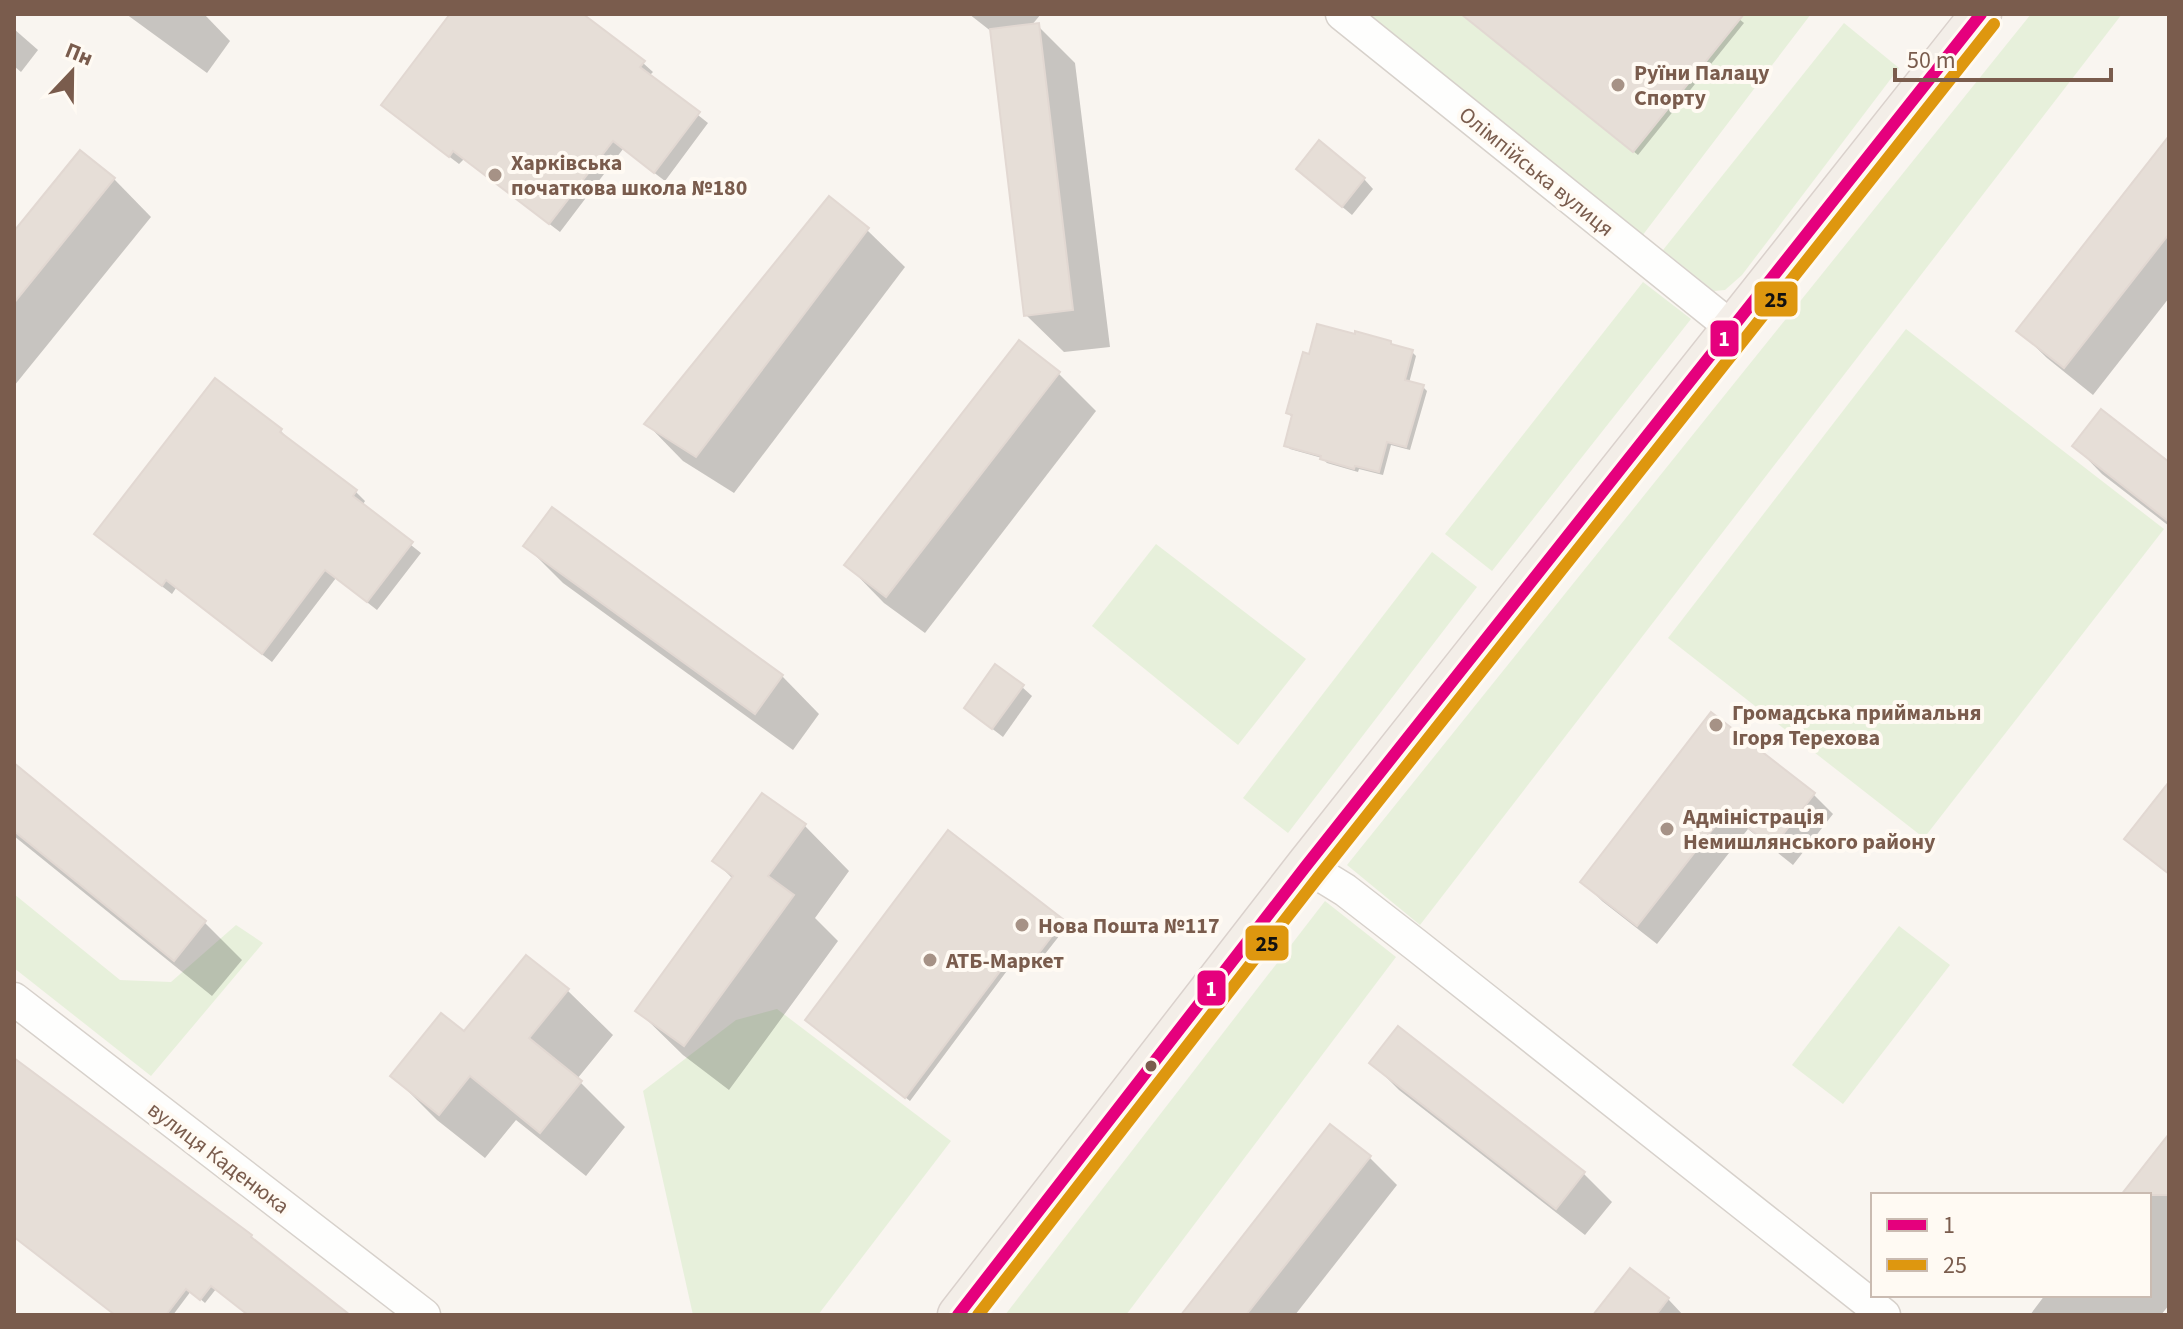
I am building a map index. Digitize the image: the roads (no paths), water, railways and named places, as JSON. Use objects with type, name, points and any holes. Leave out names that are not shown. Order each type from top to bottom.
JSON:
[{"type":"main road","points":[[958,1315],[1306,866],[1981,14]]},
{"type":"street","name":"Олімпійська вулиця","points":[[1342,14],[1731,327]]},
{"type":"street","points":[[1306,866],[1345,890],[1884,1315]]},
{"type":"street","name":"вулиця Каденюка","points":[[14,999],[424,1315]]},
{"type":"place","name":"Руїни Палацу Спорту","points":[[1618,85]]},
{"type":"place","name":"Харківська початкова школа №180","points":[[495,175]]},
{"type":"place","name":"Громадська приймальня Ігоря Терехова","points":[[1716,725]]},
{"type":"place","name":"Адміністрація Немишлянського району","points":[[1667,829]]},
{"type":"place","name":"Нова Пошта №117","points":[[1022,925]]},
{"type":"place","name":"АТБ-Маркет","points":[[930,960]]}]
